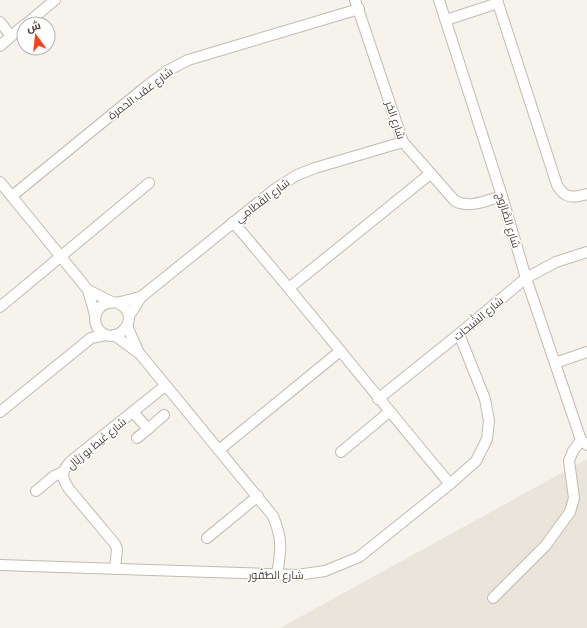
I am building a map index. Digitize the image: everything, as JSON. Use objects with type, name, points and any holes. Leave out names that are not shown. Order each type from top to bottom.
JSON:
[{"type":"street","points":[[36,16],[55,0]]},
{"type":"street","name":"شارع الصَّارُوج","points":[[439,0],[502,196],[526,278],[584,442],[573,451],[569,461],[574,498],[570,512],[546,545],[493,598]]},
{"type":"street","points":[[446,20],[497,2],[557,185],[561,191],[568,196],[576,197],[587,194]]},
{"type":"street","name":"شارع الحُر","points":[[357,5],[403,142],[455,201],[462,204],[473,204],[502,196]]},
{"type":"street","name":"شارع عَقب الحَمرة","points":[[12,196],[148,85],[183,63],[203,55],[357,5]]},
{"type":"street","points":[[0,22],[11,36]]},
{"type":"street","points":[[0,46],[16,32]]},
{"type":"street","name":"شارع القُطامِي","points":[[128,321],[141,297],[275,189],[297,175],[315,168],[403,142]]},
{"type":"street","points":[[290,288],[430,174]]},
{"type":"street","points":[[0,182],[88,290],[98,328],[140,354]]},
{"type":"street","points":[[0,307],[149,183]]},
{"type":"street","points":[[233,222],[290,288],[339,352],[450,484]]},
{"type":"street","name":"شارع الشَّبحات","points":[[378,399],[526,278],[556,262],[587,252]]},
{"type":"street","points":[[88,290],[125,308],[140,354],[273,516],[280,536],[281,549],[277,575]]},
{"type":"street","name":"شارع القُطامِي","points":[[115,302],[141,297]]},
{"type":"street","points":[[91,338],[95,319],[101,306],[115,302]]},
{"type":"street","points":[[0,412],[91,338],[124,331],[128,321]]},
{"type":"street","name":"شارع الصُّقُور","points":[[0,565],[297,575],[325,571],[359,557],[450,484],[476,461],[487,439],[489,421],[485,399],[459,334]]},
{"type":"street","points":[[219,450],[339,352]]},
{"type":"street","points":[[555,363],[587,352]]},
{"type":"street","name":"شارع غَيط بو رَيَّال","points":[[116,570],[117,549],[115,544],[69,489],[63,480],[63,472],[70,462],[165,386]]},
{"type":"street","points":[[132,412],[148,429]]},
{"type":"street","points":[[342,452],[389,412]]},
{"type":"street","points":[[137,438],[164,415]]},
{"type":"street","points":[[36,491],[54,476],[63,472]]},
{"type":"street","points":[[207,538],[258,496]]},
{"type":"shaded area","points":[[587,459],[587,628],[280,628]]}]
